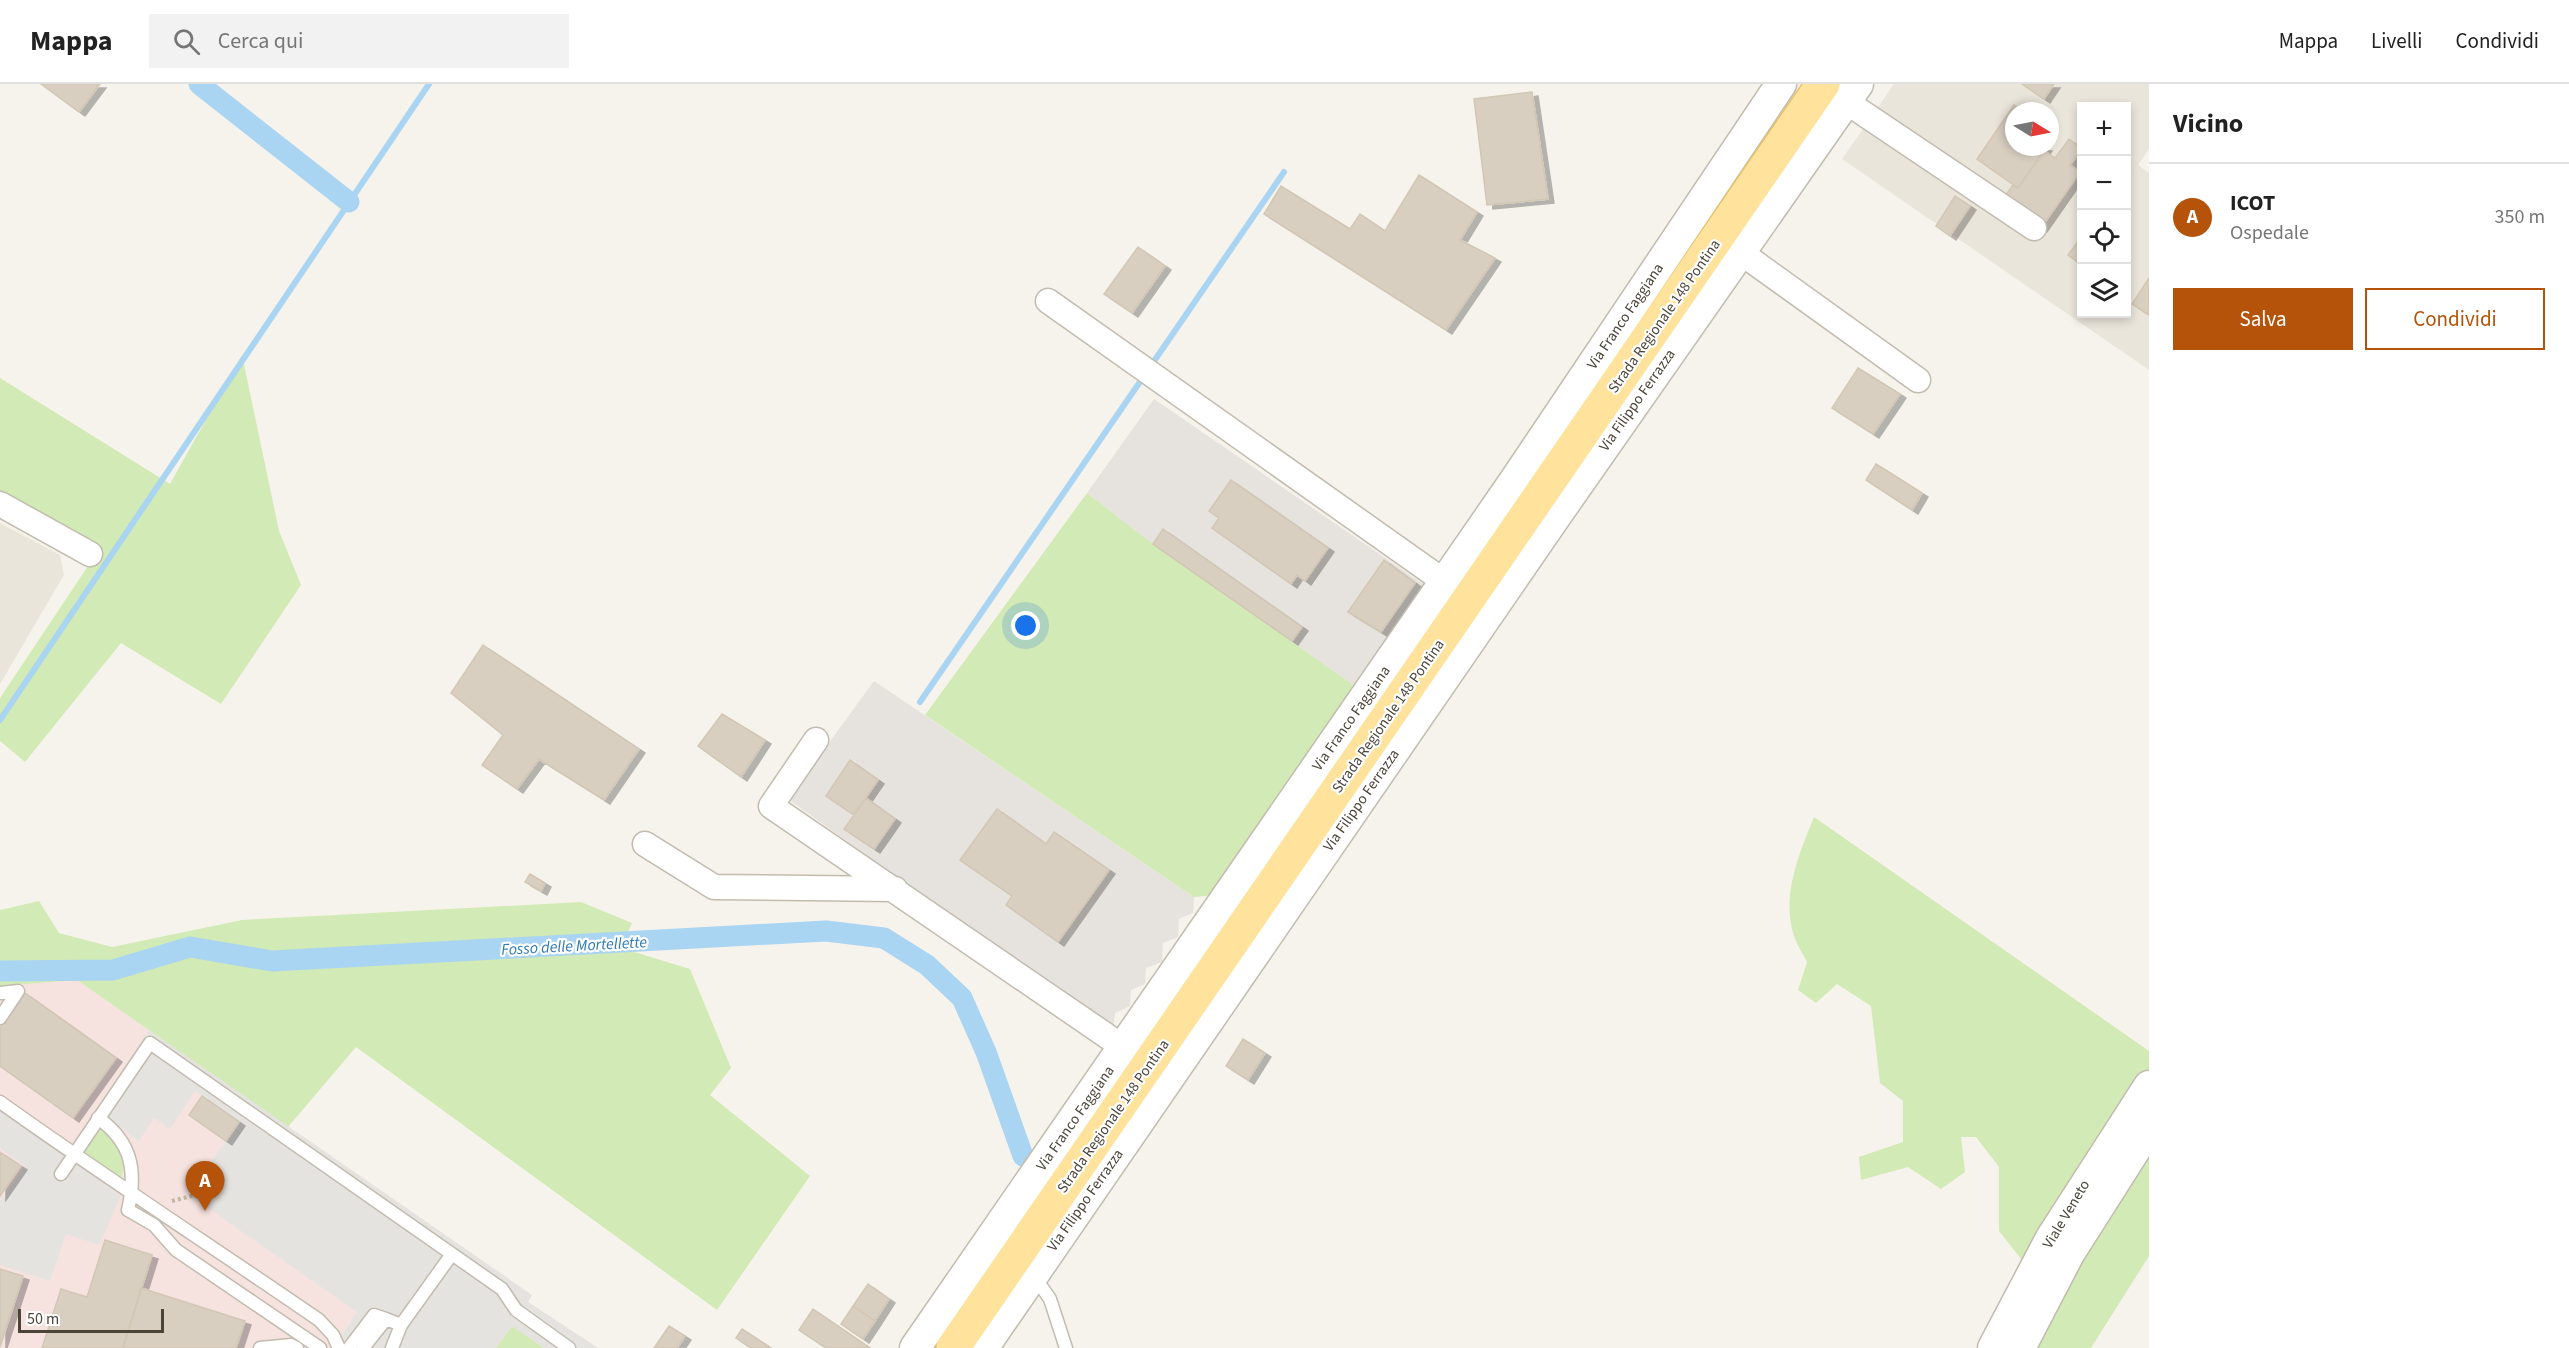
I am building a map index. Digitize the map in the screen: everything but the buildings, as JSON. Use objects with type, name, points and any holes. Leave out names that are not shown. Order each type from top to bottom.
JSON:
[{"type":"main road","name":"Strada Regionale 148 Pontina","points":[[953,1348],[1842,90]]},
{"type":"street","name":"Via Franco Faggiana","points":[[915,1348],[1444,582],[1780,84]]},
{"type":"street","points":[[1842,90],[2034,228]]},
{"type":"street","name":"Via Filippo Ferrazza","points":[[983,1348],[1740,252],[1842,90]]},
{"type":"street","points":[[1740,252],[1918,380]]},
{"type":"street","points":[[1048,301],[1444,582]]},
{"type":"street","points":[[0,504],[90,554]]},
{"type":"street","points":[[816,740],[771,806],[1123,1047]]},
{"type":"street","points":[[645,844],[714,887],[895,889]]},
{"type":"street","name":"Viale Veneto","points":[[1993,1348],[2021,1291],[2051,1238],[2149,1086]]},
{"type":"street","name":"Viale Veneto","points":[[2020,1348],[2074,1245],[2149,1128]]},
{"type":"lane","points":[[0,993],[18,991],[0,1018]]},
{"type":"lane","points":[[61,1174],[150,1043],[502,1289],[516,1311],[569,1348]]},
{"type":"lane","points":[[0,1102],[74,1155],[153,1206],[319,1320],[333,1335],[339,1348]]},
{"type":"lane","points":[[98,1118],[115,1130],[124,1143],[130,1163],[132,1192],[128,1210],[154,1226],[176,1251],[321,1348]]},
{"type":"lane","points":[[392,1348],[401,1324],[452,1254]]},
{"type":"lane","points":[[1033,1275],[1050,1299],[1066,1348]]},
{"type":"lane","points":[[349,1348],[374,1315],[401,1324]]},
{"type":"lane","points":[[363,1348],[386,1319]]},
{"type":"lane","points":[[260,1348],[291,1345],[297,1348]]},
{"type":"path","points":[[153,1206],[203,1193]]},
{"type":"shaded area","points":[[1894,84],[2149,84],[2149,149],[2138,165],[2149,173],[2149,370],[1842,159]]},
{"type":"shaded area","points":[[1154,399],[1429,588],[1359,689],[1153,544],[1087,493]]},
{"type":"shaded area","points":[[0,523],[60,555],[64,575],[0,684]]},
{"type":"shaded area","points":[[874,681],[1194,897],[1193,913],[1179,919],[1178,937],[1163,943],[1162,962],[1146,968],[1145,984],[1131,990],[1130,1006],[1115,1013],[1113,1032],[788,799]]},
{"type":"shaded area","points":[[77,980],[532,1295],[528,1302],[598,1348],[0,1348],[0,986]]},
{"type":"shaded area","points":[[149,1030],[532,1295],[528,1302],[598,1348],[544,1348],[512,1326],[496,1348],[358,1348],[341,1337],[357,1312],[188,1194],[239,1122],[195,1091],[170,1129],[154,1118],[139,1141],[97,1110]]},
{"type":"shaded area","points":[[0,1109],[121,1196],[99,1245],[66,1234],[50,1281],[0,1265],[0,1202],[25,1166],[0,1148]]},
{"type":"green space","points":[[242,355],[279,531],[301,585],[221,704],[121,643],[25,762],[0,741],[0,698],[100,548],[0,491],[0,378],[170,484]]},
{"type":"green space","points":[[1087,493],[1153,544],[1359,689],[1216,895],[1194,897],[925,715]]},
{"type":"green space","points":[[1814,817],[2149,1051],[2149,1256],[2091,1348],[2032,1348],[2043,1321],[2022,1260],[1999,1231],[1999,1167],[1976,1137],[1961,1137],[1965,1172],[1941,1189],[1908,1167],[1861,1180],[1859,1157],[1903,1142],[1903,1101],[1880,1083],[1871,1006],[1837,984],[1816,1003],[1798,990],[1807,962],[1795,939],[1791,921],[1791,891],[1798,860]]},
{"type":"green space","points":[[39,901],[59,933],[112,947],[242,920],[581,902],[632,923],[621,948],[690,969],[731,1068],[710,1095],[810,1176],[717,1310],[356,1047],[288,1127],[77,980],[0,986],[0,910]]},
{"type":"green space","points":[[102,1126],[122,1156],[121,1177],[117,1178],[82,1154]]},
{"type":"green space","points":[[512,1326],[544,1348],[496,1348]]},
{"type":"waterway","points":[[199,84],[349,202]]},
{"type":"waterway","points":[[0,720],[429,84]]},
{"type":"waterway","points":[[1150,367],[1284,172]]},
{"type":"waterway","points":[[920,702],[1144,376]]},
{"type":"waterway","name":"Fosso delle Mortellette","points":[[0,971],[113,970],[190,947],[272,961],[826,931],[884,938],[927,965],[962,998],[986,1052],[1023,1156]]},
{"type":"place","name":"ICOT","points":[[205,1211]]}]
